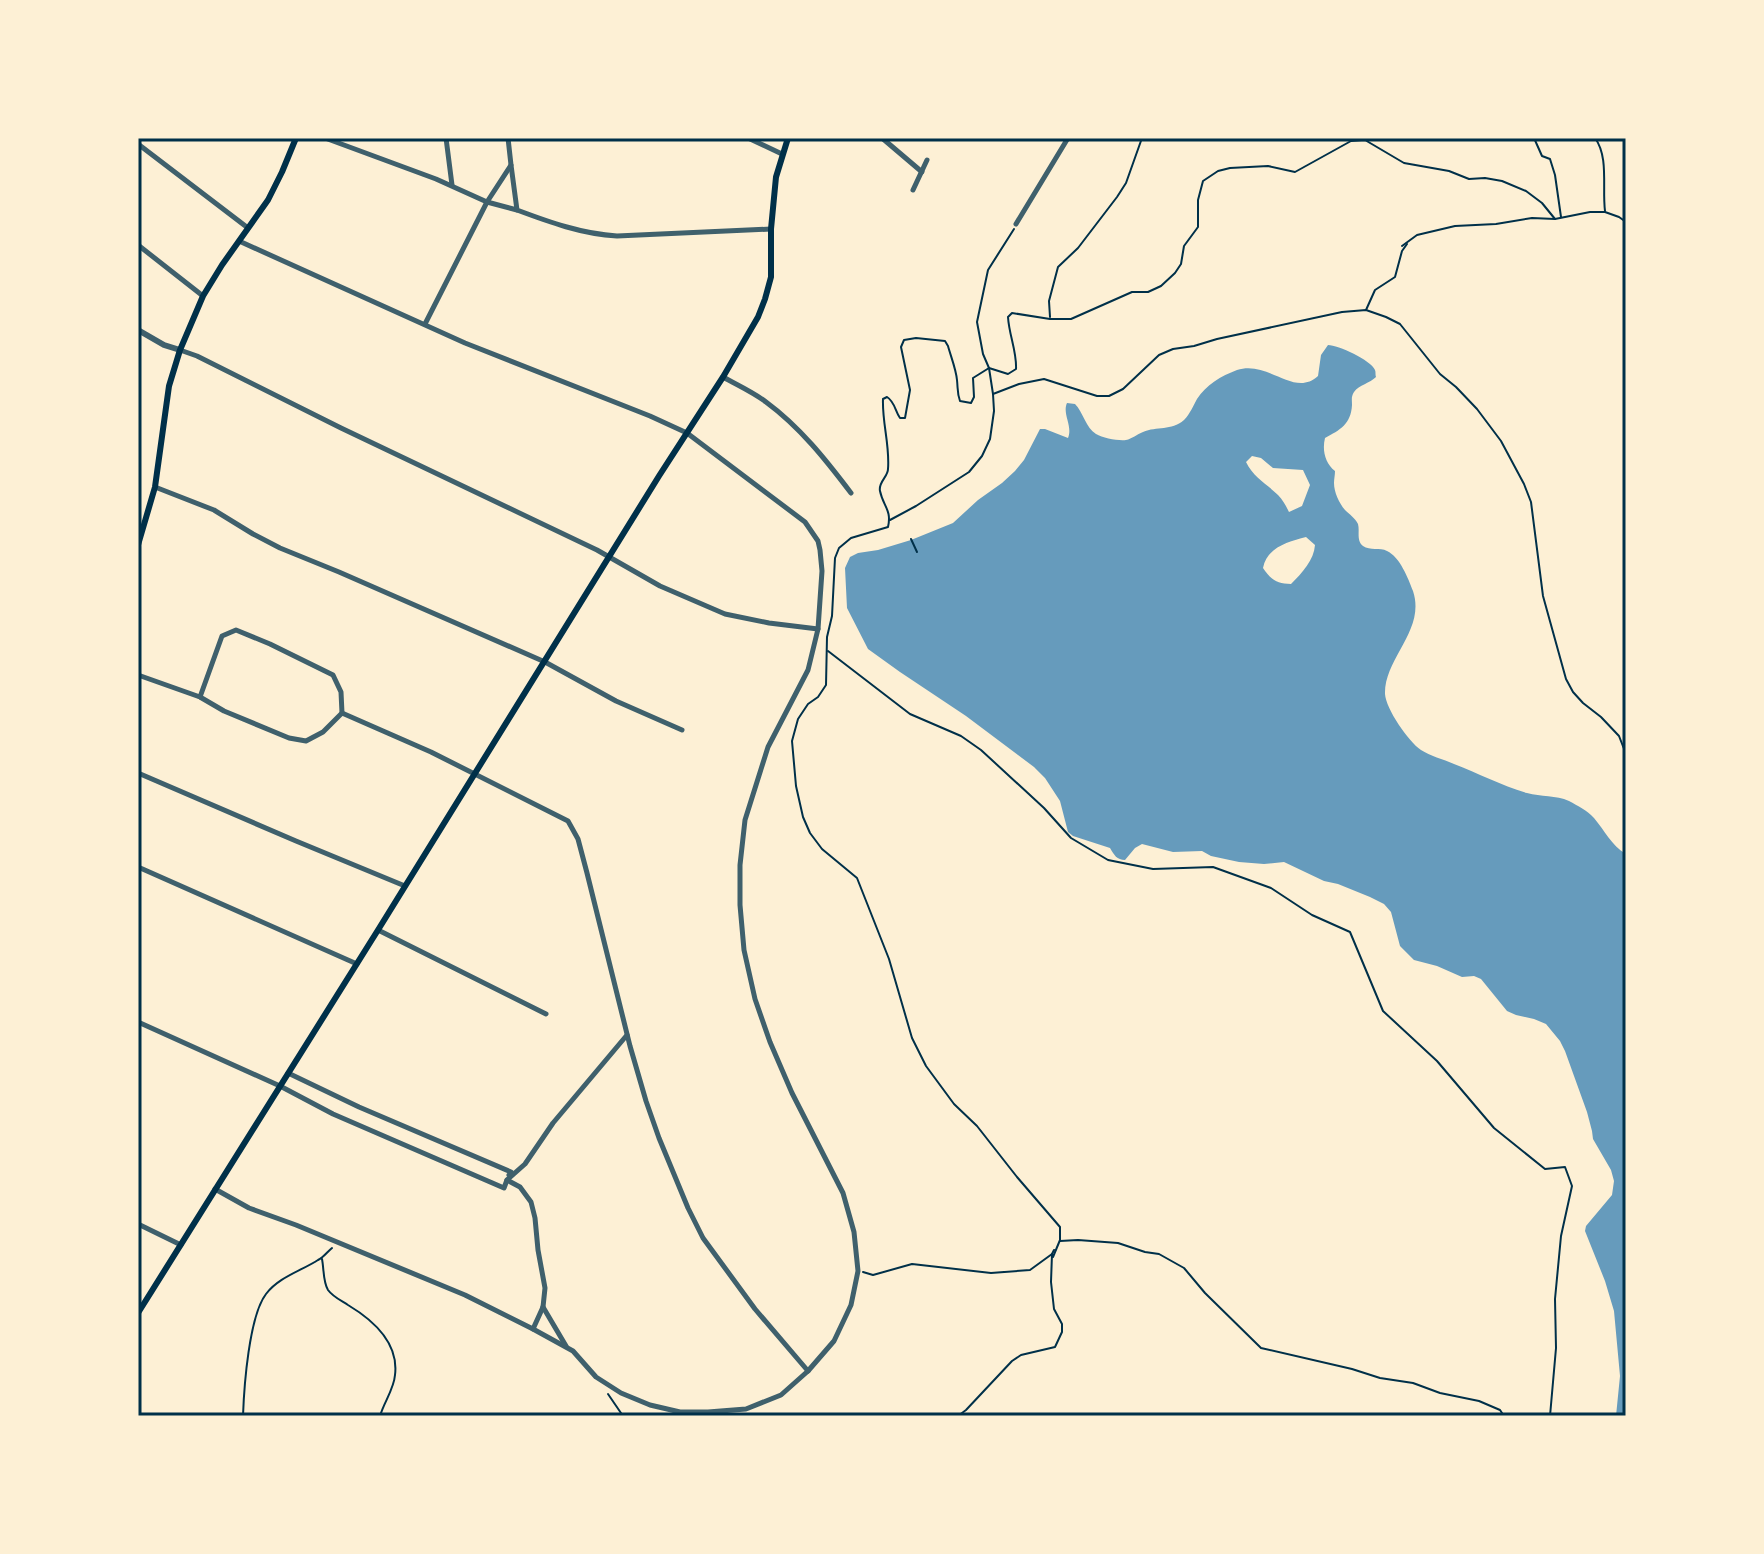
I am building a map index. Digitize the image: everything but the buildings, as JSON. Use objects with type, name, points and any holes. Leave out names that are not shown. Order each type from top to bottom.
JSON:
[{"type":"main road","points":[[138,545],[155,487],[169,386],[180,350],[203,296],[276,184],[296,138]]},
{"type":"main road","points":[[138,1313],[758,317],[771,277],[776,177],[788,138]]},
{"type":"street","points":[[325,138],[487,202],[600,235],[771,229]]},
{"type":"street","points":[[446,138],[452,186]]},
{"type":"street","points":[[508,138],[517,210]]},
{"type":"street","points":[[748,138],[782,154]]},
{"type":"street","points":[[882,138],[922,172]]},
{"type":"street","points":[[1016,224],[1068,138]]},
{"type":"street","points":[[138,144],[249,229]]},
{"type":"street","points":[[913,190],[927,160]]},
{"type":"street","points":[[425,324],[487,202],[511,165]]},
{"type":"street","points":[[215,1189],[249,1208],[465,1295],[573,1351],[596,1377],[621,1393],[650,1405],[680,1412],[746,1409],[781,1395],[808,1371],[834,1341],[851,1305],[858,1271],[854,1232],[843,1193],[792,1093],[755,999],[744,950],[740,905],[745,820],[768,747],[808,670],[818,629],[822,571],[818,541],[805,522],[687,433],[532,371],[239,241]]},
{"type":"street","points":[[138,245],[203,296]]},
{"type":"street","points":[[138,330],[445,476],[610,557],[660,586],[725,614],[818,629]]},
{"type":"street","points":[[723,377],[765,401],[796,428],[823,456],[851,493]]},
{"type":"street","points":[[155,487],[214,510],[280,548],[545,662],[616,701],[682,730]]},
{"type":"street","points":[[138,675],[200,697],[224,711],[289,738],[306,741],[323,732],[342,713],[341,692],[333,675],[236,630],[222,636],[200,697]]},
{"type":"street","points":[[342,713],[431,752],[568,821],[578,839],[627,1034],[659,1138],[688,1208],[703,1238],[755,1309],[808,1371]]},
{"type":"street","points":[[138,773],[405,886]]},
{"type":"street","points":[[138,867],[357,964]]},
{"type":"street","points":[[378,930],[546,1014]]},
{"type":"street","points":[[138,1022],[280,1086],[333,1114],[504,1188],[511,1172],[288,1073]]},
{"type":"street","points":[[507,1180],[525,1164],[553,1123],[627,1034]]},
{"type":"street","points":[[507,1180],[520,1187],[531,1202],[545,1288],[543,1307],[533,1329]]},
{"type":"street","points":[[138,1224],[181,1245]]},
{"type":"street","points":[[543,1307],[566,1347]]},
{"type":"path","points":[[1050,319],[1049,301],[1058,267],[1078,248],[1117,197],[1126,183],[1142,138]]},
{"type":"path","points":[[1534,138],[1542,156],[1550,159],[1561,217]]},
{"type":"path","points":[[1595,138],[1603,161],[1605,212]]},
{"type":"path","points":[[858,1271],[873,1275],[912,1264],[991,1273],[1030,1270],[1052,1254],[1053,1257],[1060,1227],[977,1126],[954,1104],[926,1066],[912,1038],[889,959],[857,878],[822,849],[810,833],[796,786],[792,741],[798,719],[826,685],[835,558],[839,548],[851,538],[888,527],[890,516],[879,490],[888,474],[889,444],[883,399],[887,397],[892,400],[897,414],[905,418],[910,390],[901,347],[904,340],[945,341],[960,401],[971,403],[974,397],[973,378],[989,368],[1008,374],[1016,369],[1008,326],[1008,317],[1012,313],[1071,319],[1132,292],[1148,292],[1161,286],[1175,273],[1181,264],[1184,246],[1198,227],[1198,200],[1203,181],[1218,171],[1230,168],[1268,166],[1295,172],[1351,141],[1365,140],[1404,163],[1449,171],[1469,179],[1502,181],[1526,191],[1542,203],[1555,219]]},
{"type":"path","points":[[1366,310],[1375,290],[1395,277],[1402,251],[1417,235],[1455,226],[1532,218],[1555,219],[1590,212],[1605,212],[1626,222]]},
{"type":"path","points":[[889,520],[969,472],[990,439],[993,394],[977,322],[988,270],[1016,224]]},
{"type":"path","points":[[1402,246],[1408,243]]},
{"type":"path","points":[[993,394],[1044,379],[1097,396],[1109,396],[1123,389],[1159,355],[1173,349],[1342,312],[1366,310],[1400,324],[1440,374],[1477,409],[1501,441],[1524,484],[1531,502],[1543,596],[1566,679],[1583,703],[1619,736],[1626,754]]},
{"type":"path","points":[[911,539],[917,552]]},
{"type":"path","points":[[827,650],[910,714],[961,736],[981,750],[1044,808],[1071,838],[1108,860],[1153,869],[1213,867],[1271,888],[1312,915],[1350,932],[1383,1011],[1437,1061],[1494,1128],[1545,1169],[1565,1167],[1572,1186],[1561,1236],[1550,1416]]},
{"type":"path","points":[[1059,1241],[1118,1243],[1159,1254],[1184,1268],[1261,1348],[1479,1401],[1500,1410],[1504,1416]]},
{"type":"path","points":[[243,1416],[245,1383],[259,1306],[273,1287],[289,1275],[342,1244]]},
{"type":"path","points":[[958,1416],[1012,1361],[1021,1355],[1055,1347],[1062,1324],[1054,1309],[1052,1254]]},
{"type":"path","points":[[322,1258],[326,1287],[332,1295],[379,1328],[395,1358],[395,1377],[380,1416]]},
{"type":"path","points":[[604,1387],[623,1416]]},
{"type":"water","points":[[1328,345],[1333,346],[1361,358],[1375,371],[1376,377],[1354,392],[1347,422],[1325,438],[1324,447],[1325,456],[1335,471],[1337,497],[1358,524],[1361,544],[1392,554],[1403,568],[1413,591],[1414,618],[1386,681],[1386,700],[1393,716],[1410,740],[1428,754],[1518,790],[1564,799],[1582,808],[1626,854],[1626,1416],[1616,1416],[1620,1376],[1614,1311],[1585,1231],[1612,1195],[1614,1181],[1593,1139],[1587,1112],[1565,1051],[1546,1024],[1507,1011],[1481,979],[1462,977],[1414,960],[1400,946],[1391,912],[1384,904],[1284,862],[1239,862],[1202,851],[1173,852],[1142,844],[1122,860],[1110,848],[1073,836],[1068,832],[1060,801],[1045,778],[966,716],[868,649],[847,608],[845,568],[850,557],[911,540],[953,523],[1015,471],[1040,429],[1068,438],[1067,403],[1075,404],[1096,434],[1126,440],[1184,420],[1205,389],[1231,372],[1249,368],[1290,381],[1309,382],[1318,376],[1321,355]],"holes":[[[1252,456],[1261,458],[1273,468],[1303,470],[1310,485],[1302,506],[1289,512],[1280,497],[1249,468],[1246,462]],[[1306,537],[1315,545],[1303,571],[1291,584],[1272,578],[1263,568],[1269,555],[1279,546]]]}]
